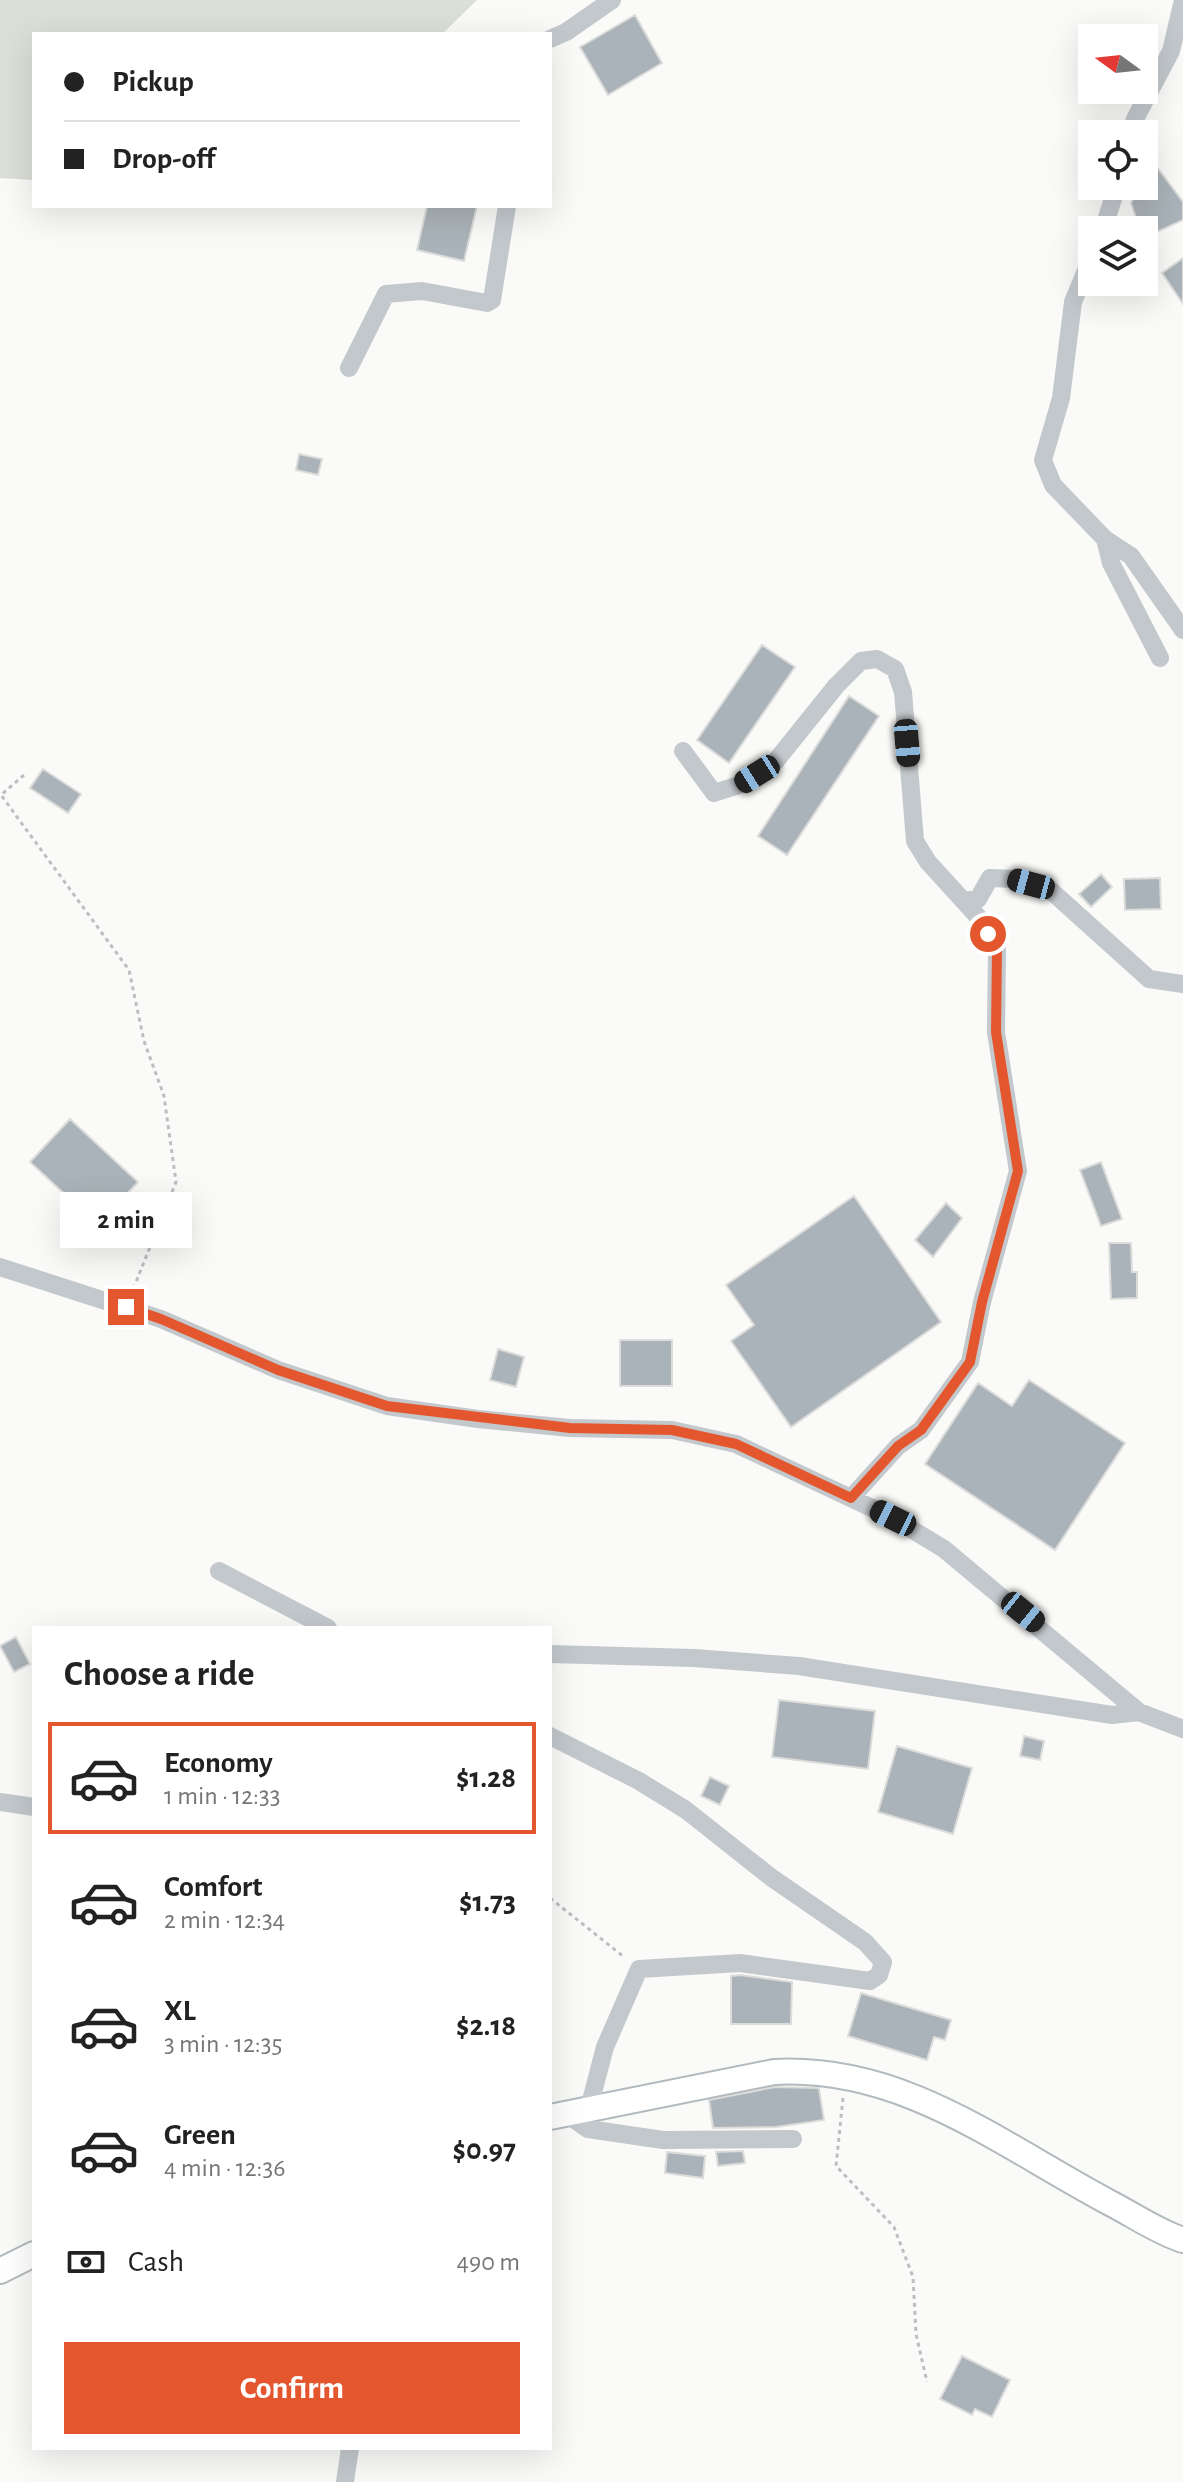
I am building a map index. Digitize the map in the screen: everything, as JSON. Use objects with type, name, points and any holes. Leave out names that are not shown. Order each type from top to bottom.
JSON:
[{"type":"street","points":[[552,38],[612,0]]},
{"type":"street","points":[[1135,120],[1171,51],[1183,0]]},
{"type":"street","points":[[349,368],[386,294],[422,291],[487,303],[492,300],[507,208]]},
{"type":"street","points":[[1078,290],[1073,302],[1061,398],[1043,460],[1053,485],[1105,539],[1131,556],[1183,630]]},
{"type":"street","points":[[1105,539],[1111,563],[1160,658]]},
{"type":"street","points":[[683,751],[714,793],[739,785],[775,762],[836,686],[861,661],[877,659],[895,669],[903,692],[915,841],[928,862],[980,919],[997,949],[996,1032],[1018,1171],[982,1302],[970,1362],[921,1430],[898,1446],[851,1498]]},
{"type":"street","points":[[965,901],[978,899],[990,878],[1014,879],[1048,888],[1149,979],[1183,984]]},
{"type":"street","points":[[0,1267],[161,1319],[278,1370],[387,1406],[570,1428],[672,1430],[736,1444],[851,1498],[944,1549],[1139,1712],[1183,1729]]},
{"type":"street","points":[[219,1571],[324,1626]]},
{"type":"street","points":[[552,1654],[694,1658],[799,1666],[1112,1715],[1139,1712]]},
{"type":"street","points":[[552,1737],[639,1781],[686,1810],[772,1878],[865,1942],[881,1958],[884,1966],[875,1979],[866,1981],[740,1963],[639,1969],[605,2047],[568,2113]]},
{"type":"street","points":[[0,1802],[32,1807]]},
{"type":"street","points":[[568,2113],[774,2072],[807,2070],[846,2074],[930,2103],[1183,2240]]},
{"type":"street","points":[[568,2113],[588,2129],[663,2140],[793,2139]]},
{"type":"street","points":[[0,2271],[32,2255]]},
{"type":"street","points":[[345,2482],[350,2450]]},
{"type":"path","points":[[24,775],[1,795],[129,970],[144,1041],[164,1096],[176,1182],[126,1307]]},
{"type":"path","points":[[552,1900],[639,1969]]},
{"type":"path","points":[[846,2074],[836,2166],[894,2227],[913,2277],[916,2334],[927,2382]]},
{"type":"shaded area","points":[[0,0],[477,0],[444,32],[32,32],[32,180],[0,178]]},
{"type":"building","points":[[635,15],[662,63],[608,95],[580,47]]},
{"type":"building","points":[[1158,168],[1183,202],[1183,220],[1158,232],[1158,216],[1135,216],[1133,200],[1158,200]]},
{"type":"building","points":[[427,208],[477,208],[464,261],[417,250]]},
{"type":"building","points":[[1183,258],[1183,304],[1162,273]]},
{"type":"building","points":[[299,454],[322,459],[318,475],[296,470]]},
{"type":"building","points":[[762,645],[795,667],[729,763],[697,740]]},
{"type":"building","points":[[849,696],[879,716],[787,855],[758,836]]},
{"type":"building","points":[[43,769],[81,794],[68,813],[30,788]]},
{"type":"building","points":[[1101,874],[1112,887],[1091,907],[1079,894]]},
{"type":"building","points":[[1160,878],[1161,909],[1125,910],[1124,879]]},
{"type":"building","points":[[70,1119],[138,1182],[98,1225],[30,1162]]},
{"type":"building","points":[[1101,1162],[1122,1219],[1101,1226],[1080,1170]]},
{"type":"building","points":[[854,1196],[941,1322],[791,1427],[731,1341],[754,1325],[726,1285]]},
{"type":"building","points":[[946,1203],[962,1218],[933,1257],[915,1240]]},
{"type":"building","points":[[1109,1243],[1131,1243],[1132,1272],[1137,1272],[1137,1298],[1111,1299]]},
{"type":"building","points":[[620,1340],[672,1340],[672,1386],[620,1386]]},
{"type":"building","points":[[498,1349],[524,1357],[516,1387],[490,1380]]},
{"type":"building","points":[[1029,1380],[1125,1443],[1055,1550],[925,1464],[978,1383],[1012,1406]]},
{"type":"building","points":[[16,1637],[30,1664],[14,1672],[0,1646]]},
{"type":"building","points":[[779,1700],[875,1711],[868,1769],[772,1757]]},
{"type":"building","points":[[1024,1736],[1044,1741],[1040,1760],[1020,1756]]},
{"type":"building","points":[[897,1746],[972,1768],[953,1834],[878,1812]]},
{"type":"building","points":[[710,1777],[729,1786],[720,1805],[701,1796]]},
{"type":"building","points":[[731,1976],[792,1982],[791,2024],[731,2024]]},
{"type":"building","points":[[861,1993],[951,2020],[945,2040],[934,2037],[927,2060],[848,2036]]},
{"type":"building","points":[[775,2087],[819,2088],[824,2120],[776,2127],[713,2128],[709,2100]]},
{"type":"building","points":[[743,2151],[745,2163],[718,2166],[716,2152]]},
{"type":"building","points":[[667,2152],[705,2156],[703,2178],[665,2173]]},
{"type":"building","points":[[962,2356],[1010,2380],[992,2417],[975,2409],[972,2415],[940,2399]]},
{"type":"route","points":[[126,1307],[324,1388],[387,1406],[570,1428],[672,1430],[736,1444],[851,1498],[898,1446],[921,1430],[941,1407],[970,1362],[982,1302],[1018,1171],[996,1032],[997,949],[988,934]]}]
